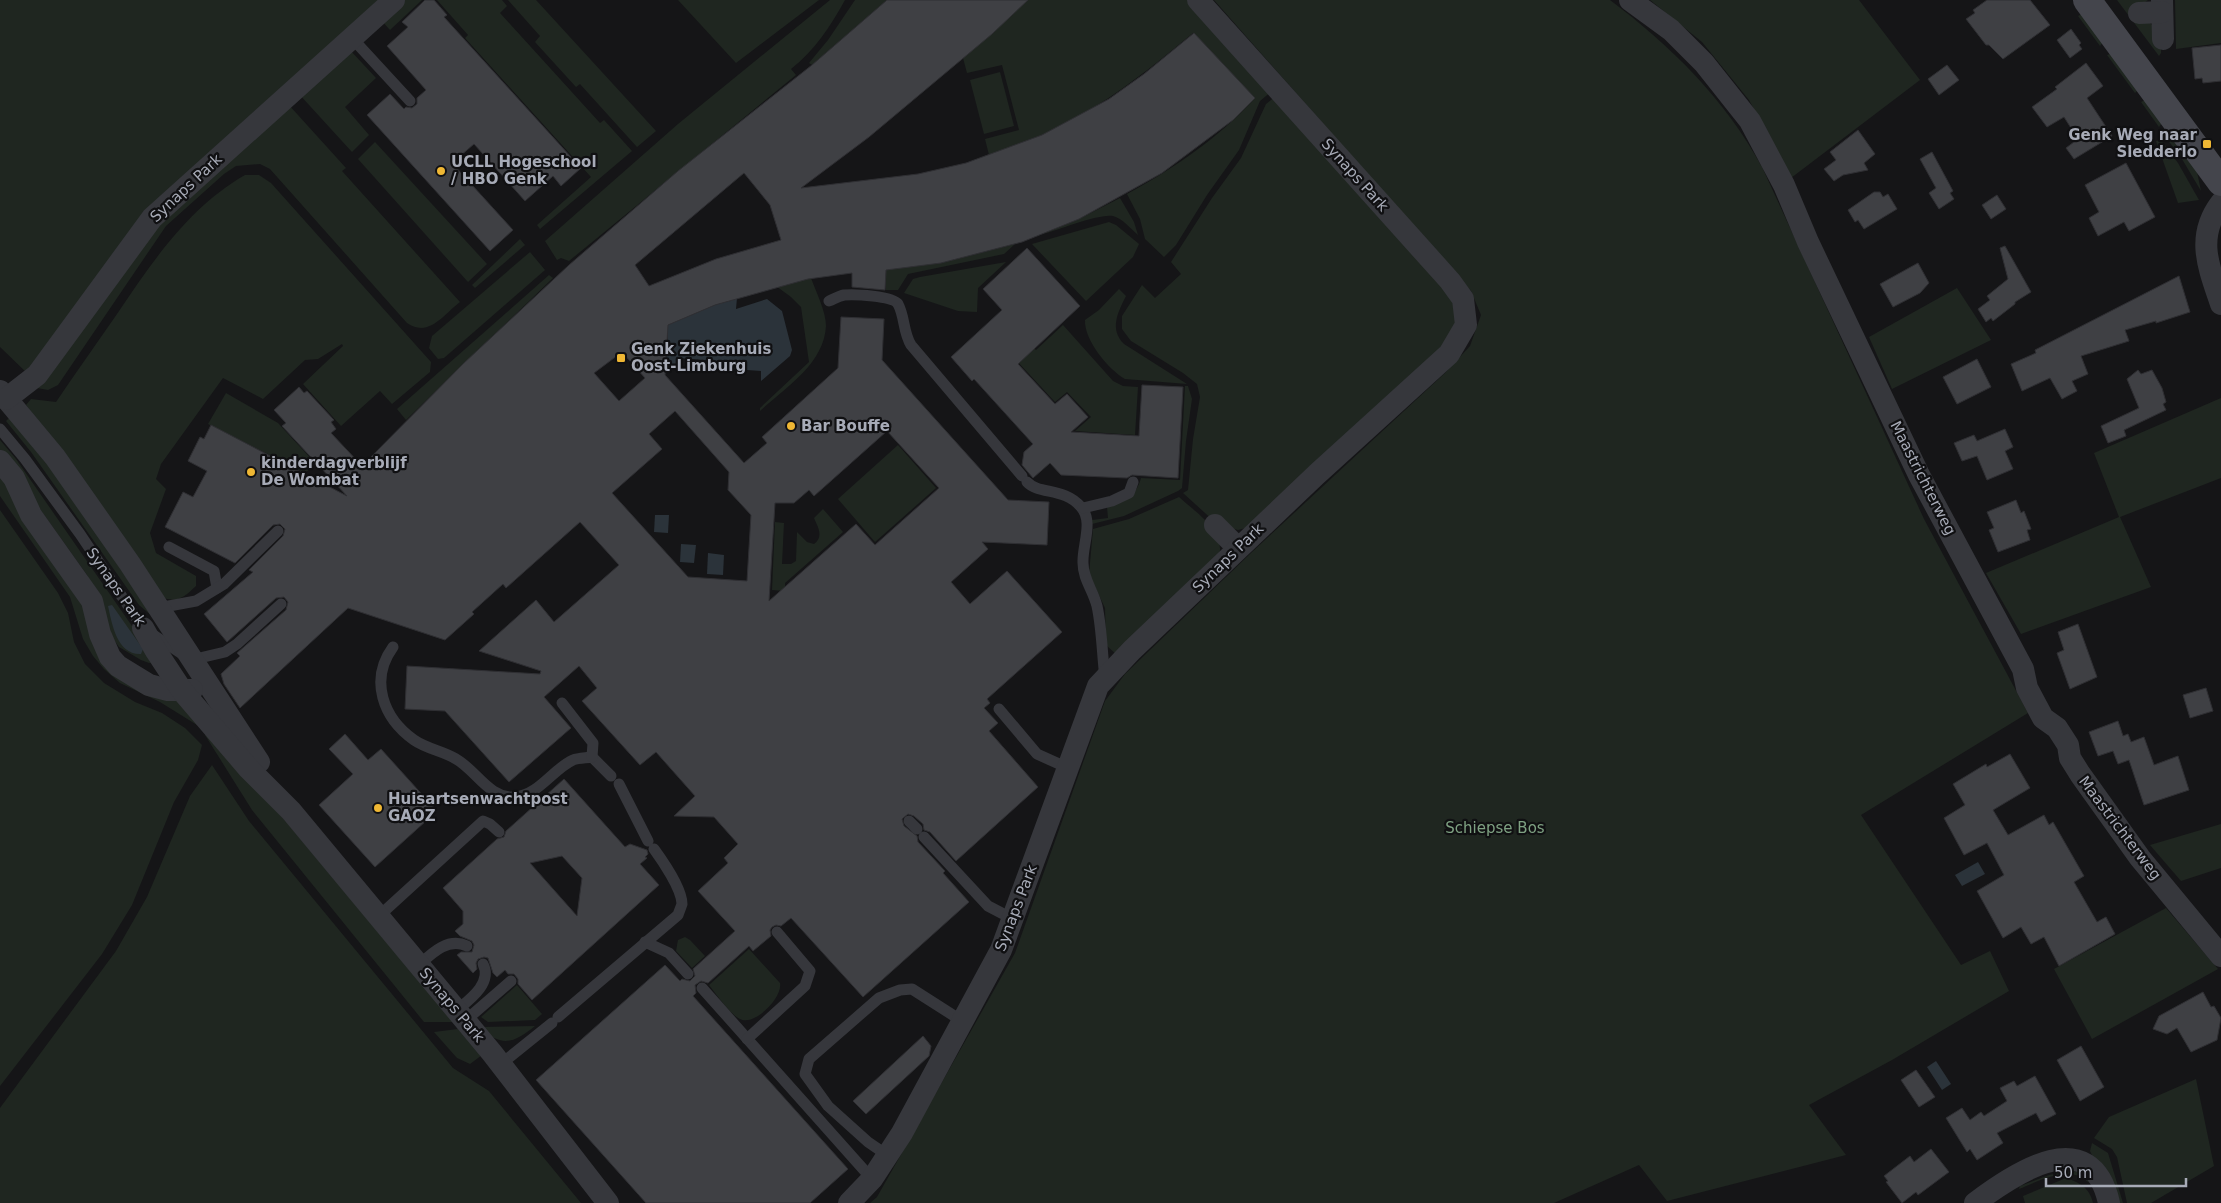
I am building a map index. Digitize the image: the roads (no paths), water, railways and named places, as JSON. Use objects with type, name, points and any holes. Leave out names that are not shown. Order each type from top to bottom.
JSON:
[{"type":"main road","points":[[2087,0],[2221,182]]},
{"type":"street","name":"Synaps Park","points":[[394,0],[152,218],[37,376],[3,395],[55,457],[162,614],[292,811],[501,1064],[608,1203]]},
{"type":"street","name":"Synaps Park","points":[[849,1203],[872,1179],[902,1133],[1001,950],[1098,686],[1238,548],[1449,354],[1466,325],[1463,299],[1450,281],[1198,0]]},
{"type":"street","name":"Maastrichterweg","points":[[1630,0],[1671,30],[1704,62],[1750,121],[1784,185],[1808,242],[1919,476],[2023,669],[2027,688],[2043,718],[2057,728],[2068,746],[2070,758],[2080,774],[2140,858],[2221,956]]},
{"type":"street","points":[[2139,12],[2162,6],[2163,39]]},
{"type":"street","points":[[2221,203],[2213,213],[2207,236],[2206,257],[2221,304]]},
{"type":"street","name":"Synaps Park","points":[[0,461],[14,478],[31,515],[92,601],[100,634],[110,657],[118,666],[142,680],[162,688],[183,692],[210,687]]},
{"type":"street","points":[[1215,525],[1238,548]]},
{"type":"street","points":[[144,628],[183,692]]},
{"type":"street","points":[[106,647],[134,664],[155,670],[168,670],[191,660]]},
{"type":"street","name":"Synaps Park","points":[[183,692],[249,769],[292,811]]},
{"type":"street","points":[[1975,1203],[2021,1173],[2054,1159],[2078,1161],[2095,1170],[2106,1189],[2109,1203]]},
{"type":"lane","points":[[352,38],[410,100]]},
{"type":"lane","points":[[829,301],[844,295],[889,298],[896,301],[903,314],[905,335],[911,345],[1024,479],[1032,487],[1060,492],[1071,497],[1083,508],[1087,529],[1082,560],[1084,575],[1094,594],[1100,620],[1105,678]]},
{"type":"lane","name":"Synaps Park","points":[[0,429],[25,458],[80,534],[144,628],[191,660]]},
{"type":"lane","points":[[1083,508],[1112,501],[1129,493],[1134,482]]},
{"type":"lane","points":[[162,614],[196,601],[224,584],[278,530]]},
{"type":"lane","points":[[169,547],[214,571],[217,588]]},
{"type":"lane","points":[[191,660],[225,652],[237,644],[281,604]]},
{"type":"lane","points":[[393,648],[384,659],[381,682],[382,700],[390,716],[414,740],[436,752],[456,758],[485,785],[501,795],[515,797],[527,794],[573,760],[592,757]]},
{"type":"lane","points":[[501,1064],[678,915],[682,904],[679,893],[664,862],[651,845],[615,780],[592,757],[593,743],[562,703]]},
{"type":"lane","points":[[999,709],[1037,754],[1068,768]]},
{"type":"lane","points":[[378,916],[483,821],[499,832]]},
{"type":"lane","points":[[917,829],[988,906],[1013,919]]},
{"type":"lane","points":[[747,1039],[805,986],[810,970],[777,932]]},
{"type":"lane","points":[[645,942],[669,953],[688,974]]},
{"type":"lane","points":[[419,965],[440,947],[453,943],[467,946]]},
{"type":"lane","points":[[461,1016],[480,988],[485,976],[483,964]]},
{"type":"lane","points":[[461,1016],[511,981]]},
{"type":"lane","points":[[702,988],[872,1179]]},
{"type":"lane","points":[[887,1155],[868,1142],[828,1106],[805,1074],[809,1059],[879,998],[900,990],[912,989],[962,1021]]},
{"type":"place","name":"Genk Weg naar Sledderlo","points":[[2207,144]]},
{"type":"place","name":"UCLL Hogeschool / HBO Genk","points":[[441,171]]},
{"type":"place","name":"Genk Ziekenhuis Oost-Limburg","points":[[621,358]]},
{"type":"place","name":"Bar Bouffe","points":[[791,426]]},
{"type":"place","name":"kinderdagverblijf De Wombat","points":[[251,472]]},
{"type":"place","name":"Huisartsenwachtpost GAOZ","points":[[378,808]]},
{"type":"park label","name":"Schiepse Bos","points":[[1495,828]]}]
